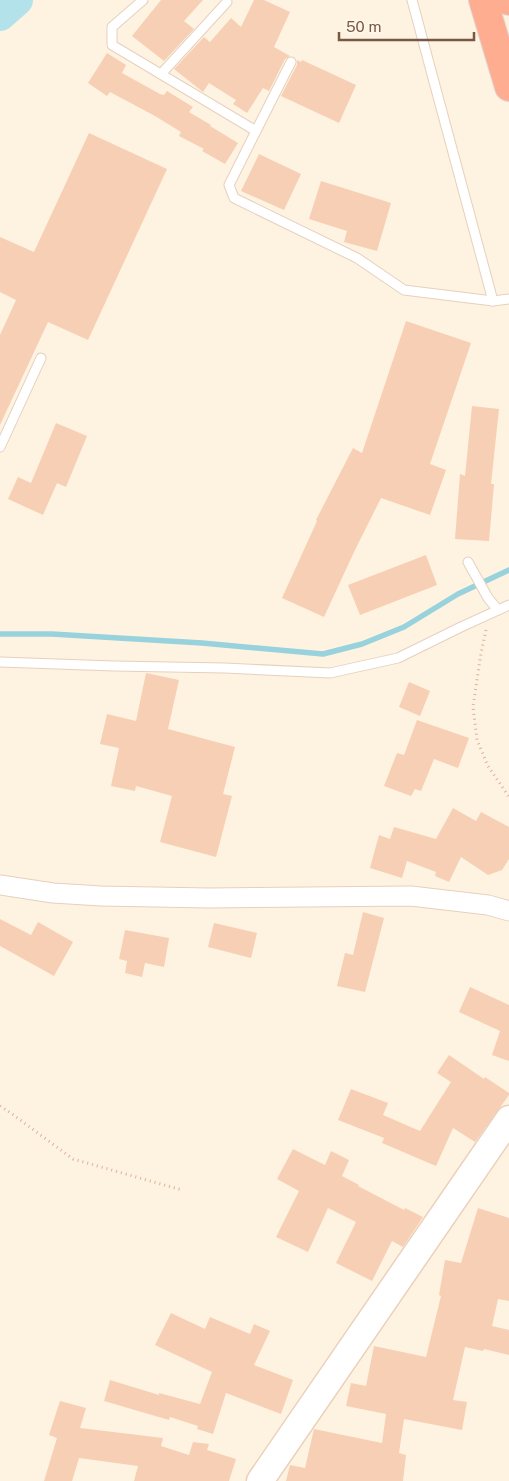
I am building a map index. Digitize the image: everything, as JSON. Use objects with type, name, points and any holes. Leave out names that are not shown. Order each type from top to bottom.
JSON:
[{"type":"highway","points":[[483,0],[509,87]]},
{"type":"street","points":[[0,885],[53,893],[101,896],[209,898],[411,896],[488,905],[509,911]]},
{"type":"street","points":[[260,1481],[509,1119]]},
{"type":"lane","points":[[143,0],[112,27],[112,45],[256,131]]},
{"type":"lane","points":[[412,0],[493,301]]},
{"type":"lane","points":[[161,74],[227,2]]},
{"type":"lane","points":[[291,62],[229,186],[234,198],[357,258],[404,290],[493,301],[509,299]]},
{"type":"lane","points":[[0,447],[41,358]]},
{"type":"lane","points":[[469,564],[494,612]]},
{"type":"lane","points":[[0,662],[330,673],[398,658],[509,605]]},
{"type":"path","points":[[494,612],[481,653],[473,707],[476,740],[488,766],[509,797]]},
{"type":"path","points":[[0,1106],[73,1159],[182,1190]]},
{"type":"building","points":[[161,0],[203,0],[184,21],[194,29],[164,61],[132,36]]},
{"type":"building","points":[[254,0],[264,0],[290,12],[274,47],[290,56],[285,59],[269,91],[263,88],[247,113],[233,104],[236,100],[209,83],[203,92],[174,69],[204,37],[210,42],[231,18],[241,27]]},
{"type":"building","points":[[107,53],[126,65],[122,73],[160,94],[164,95],[167,91],[193,107],[189,112],[238,143],[225,164],[202,151],[204,149],[179,136],[181,132],[155,116],[110,92],[107,96],[88,83]]},
{"type":"building","points":[[297,60],[301,62],[302,60],[356,85],[339,123],[281,96],[297,65]]},
{"type":"building","points":[[89,133],[167,169],[88,340],[48,322],[0,425],[0,335],[16,300],[0,292],[0,237],[34,252]]},
{"type":"building","points":[[259,154],[301,174],[284,210],[241,191]]},
{"type":"building","points":[[321,181],[391,203],[377,251],[344,242],[347,231],[309,219]]},
{"type":"building","points":[[406,321],[471,343],[430,464],[446,470],[430,515],[381,498],[324,617],[282,598],[316,520],[353,448],[362,453]]},
{"type":"building","points":[[472,406],[499,409],[491,484],[494,484],[489,541],[455,539],[460,474],[465,476]]},
{"type":"building","points":[[56,423],[87,436],[66,487],[57,483],[43,515],[8,499],[18,477],[31,483]]},
{"type":"building","points":[[426,555],[437,585],[360,615],[348,585]]},
{"type":"building","points":[[146,673],[179,680],[168,729],[235,747],[223,794],[232,796],[216,857],[160,842],[172,796],[136,786],[135,791],[111,786],[119,748],[100,744],[107,714],[136,721]]},
{"type":"building","points":[[409,682],[430,691],[420,716],[399,707]]},
{"type":"building","points":[[417,720],[469,738],[458,768],[434,759],[421,791],[415,789],[411,796],[384,786],[397,753],[404,755]]},
{"type":"building","points":[[453,808],[476,821],[481,812],[509,827],[509,859],[502,870],[488,875],[461,857],[449,882],[435,876],[436,872],[407,861],[402,878],[370,868],[379,835],[390,839],[394,827],[436,839]]},
{"type":"building","points":[[363,912],[384,918],[365,992],[337,986],[345,953],[353,955]]},
{"type":"building","points":[[0,919],[31,935],[38,922],[73,942],[54,976],[0,946]]},
{"type":"building","points":[[214,923],[257,933],[251,958],[208,947]]},
{"type":"building","points":[[125,930],[169,938],[164,967],[145,963],[142,977],[125,973],[127,961],[119,959]]},
{"type":"building","points":[[470,987],[509,1005],[509,1061],[492,1055],[500,1031],[459,1012]]},
{"type":"building","points":[[449,1055],[484,1079],[485,1077],[509,1093],[509,1095],[475,1142],[453,1128],[436,1166],[382,1143],[384,1138],[338,1120],[351,1089],[388,1103],[383,1115],[420,1131],[451,1082],[437,1073]]},
{"type":"building","points":[[293,1149],[325,1165],[331,1151],[349,1160],[342,1176],[404,1210],[405,1208],[423,1217],[403,1247],[392,1241],[372,1281],[336,1263],[356,1222],[328,1208],[308,1252],[276,1237],[299,1191],[277,1179]]},
{"type":"building","points":[[478,1208],[509,1218],[509,1301],[498,1299],[492,1326],[509,1330],[509,1355],[465,1347],[453,1400],[467,1402],[462,1430],[404,1419],[399,1453],[406,1455],[403,1481],[286,1481],[290,1465],[305,1468],[314,1429],[382,1443],[386,1414],[346,1406],[351,1383],[366,1386],[374,1346],[426,1357],[441,1296],[439,1295],[445,1260],[461,1263]]},
{"type":"building","points":[[171,1313],[205,1329],[210,1317],[250,1334],[254,1324],[270,1331],[254,1365],[293,1380],[281,1414],[226,1393],[213,1434],[197,1429],[198,1426],[170,1417],[169,1420],[104,1401],[110,1380],[159,1395],[159,1393],[200,1404],[212,1372],[155,1345]]},
{"type":"building","points":[[60,1401],[86,1408],[80,1428],[163,1438],[161,1446],[189,1455],[193,1442],[209,1444],[207,1450],[236,1459],[229,1481],[134,1481],[138,1466],[79,1458],[72,1481],[44,1481],[57,1438],[49,1435]]},
{"type":"waterway","points":[[0,15],[17,0]]},
{"type":"waterway","points":[[0,634],[52,634],[202,643],[323,654],[362,644],[404,627],[458,594],[509,570]]}]
